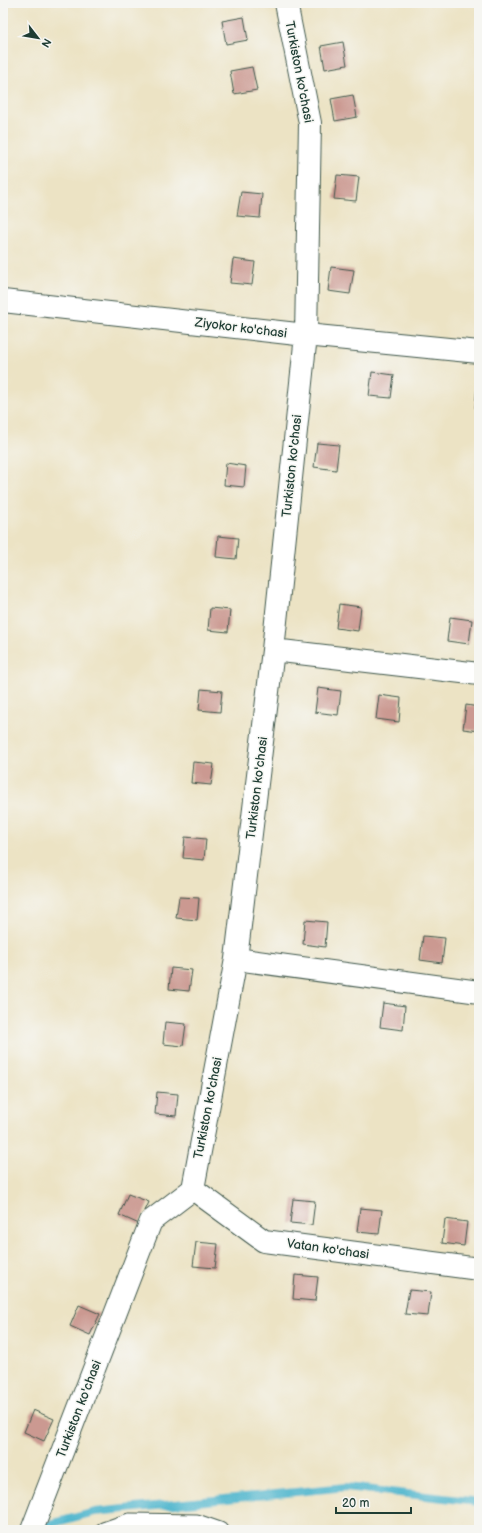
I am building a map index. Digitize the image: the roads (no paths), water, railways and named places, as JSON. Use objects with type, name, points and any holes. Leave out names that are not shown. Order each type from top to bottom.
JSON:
[{"type":"street","name":"Turkiston ko'chasi","points":[[32,1530],[151,1221],[193,1189],[236,959],[273,650],[306,335],[310,123],[286,3]]},
{"type":"street","name":"Ziyokor ko'chasi","points":[[3,301],[306,335],[479,352]]},
{"type":"street","points":[[273,650],[479,674]]},
{"type":"street","points":[[236,959],[479,992]]},
{"type":"street","name":"Vatan ko'chasi","points":[[193,1189],[264,1241],[479,1269]]},
{"type":"lane","points":[[103,1530],[129,1522],[197,1522],[220,1530]]},
{"type":"waterway","points":[[35,1528],[95,1512],[346,1487],[479,1502]]}]
